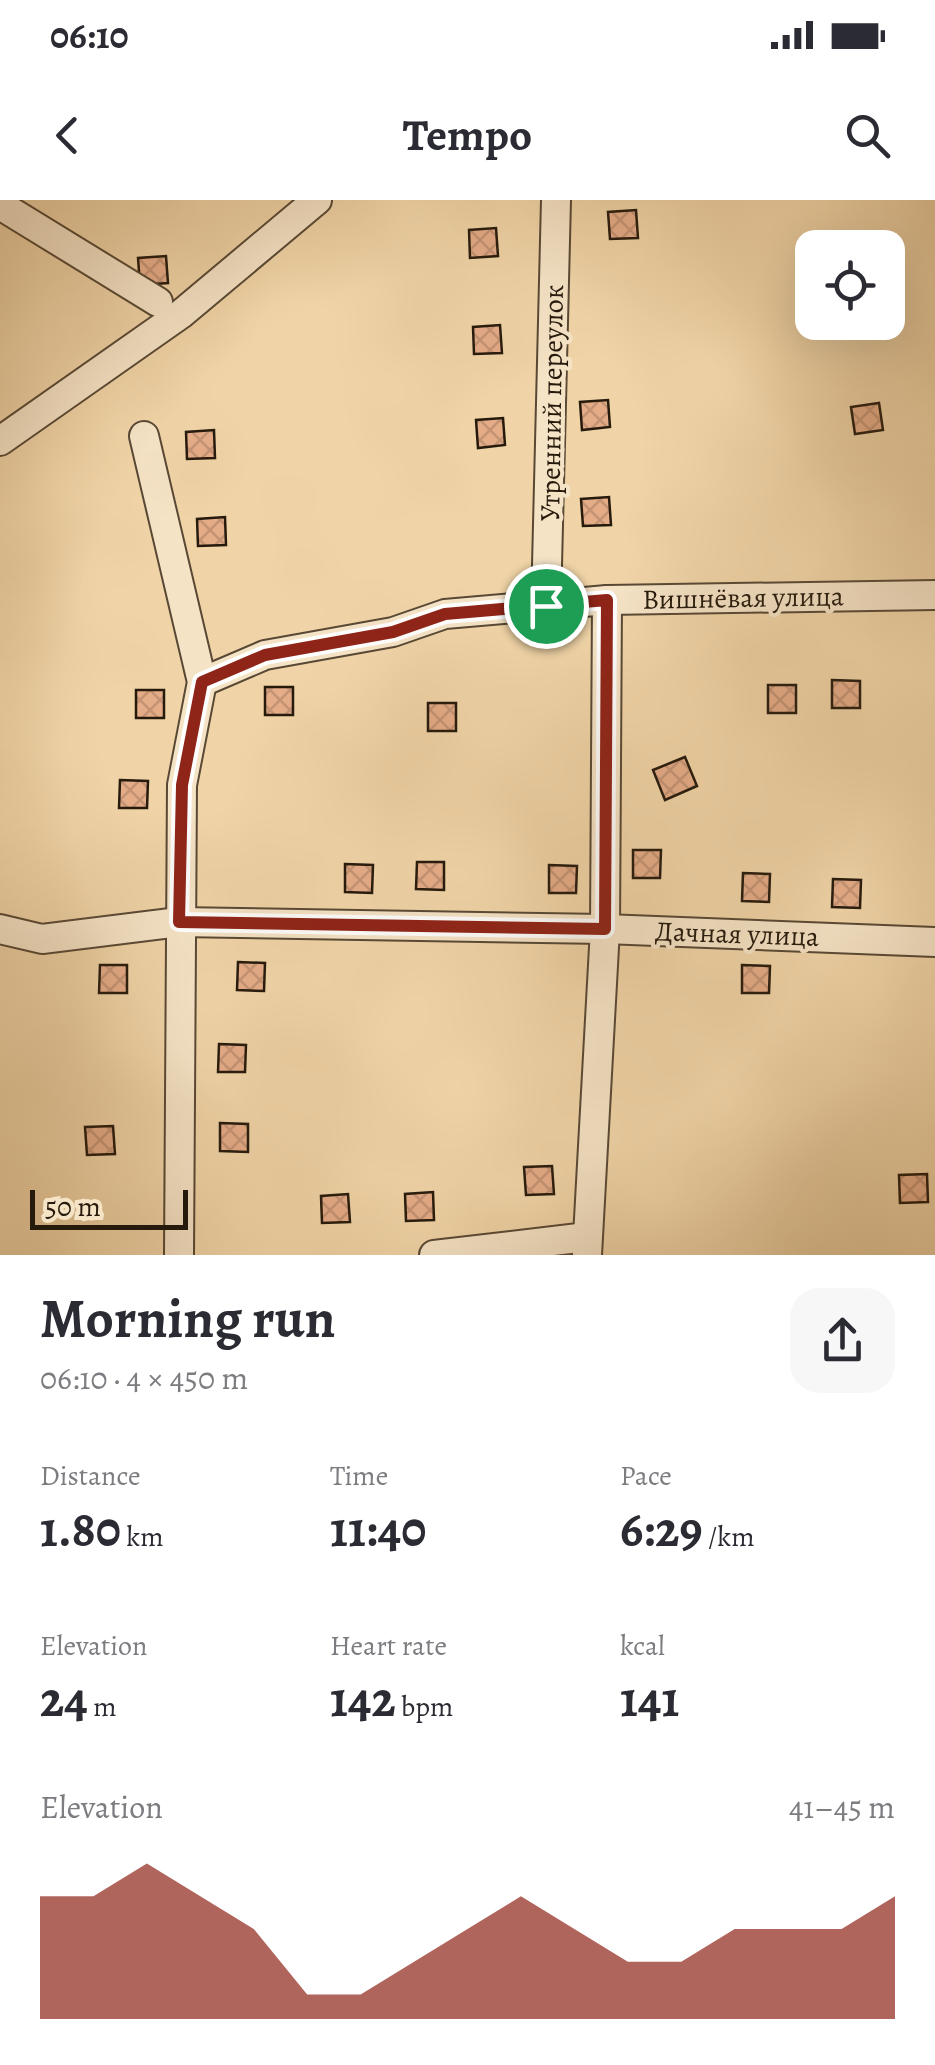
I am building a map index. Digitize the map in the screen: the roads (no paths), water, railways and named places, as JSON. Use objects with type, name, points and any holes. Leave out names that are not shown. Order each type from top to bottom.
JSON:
[{"type":"street","points":[[0,441],[181,314],[318,200]]},
{"type":"street","name":"Утренний переулок","points":[[546,606],[556,200]]},
{"type":"street","points":[[0,205],[158,302]]},
{"type":"street","points":[[144,436],[202,682],[182,785],[179,1255]]},
{"type":"street","name":"Вишнёвая улица","points":[[202,682],[265,655],[393,632],[445,614],[607,600],[935,595]]},
{"type":"street","points":[[434,1255],[587,1246],[605,929],[607,600]]},
{"type":"street","name":"Дачная улица","points":[[0,929],[42,939],[179,922],[605,929],[935,942]]}]
